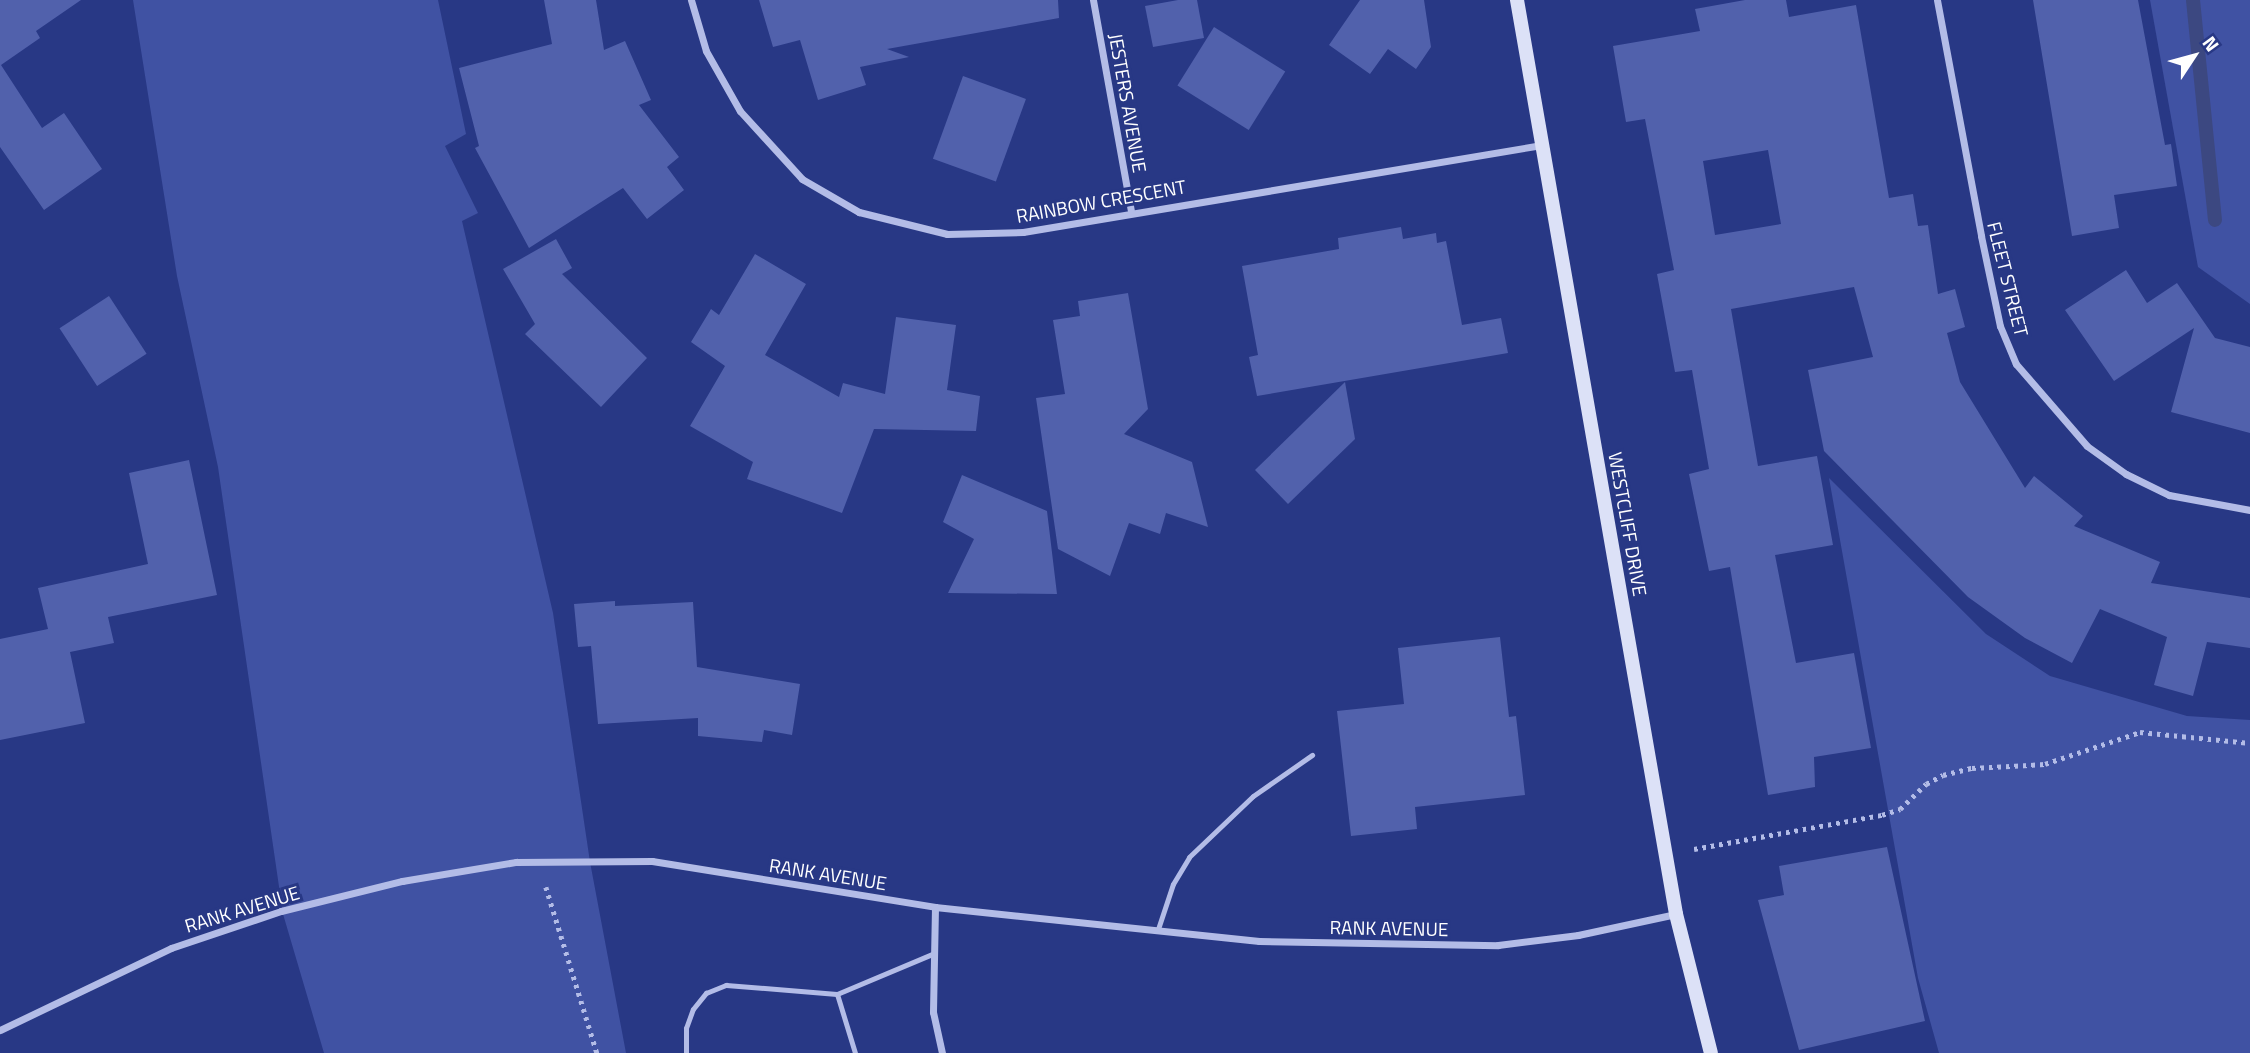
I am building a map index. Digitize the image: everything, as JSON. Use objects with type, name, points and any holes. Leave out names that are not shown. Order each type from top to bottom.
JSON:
[{"type":"street","name":"RAINBOW CRESCENT","points":[[691,0],[706,51],[740,111],[802,179],[859,212],[947,234],[1023,232],[1131,211],[1542,145]]},
{"type":"street","name":"JESTERS AVENUE","points":[[1093,0],[1131,211]]},
{"type":"street","name":"WESTCLIFF DRIVE","points":[[1517,0],[1676,914],[1711,1053]]},
{"type":"street","name":"FLEET STREET","points":[[1937,0],[2000,326],[2016,365],[2087,446],[2126,474],[2169,495],[2250,510]]},
{"type":"street","name":"RANK AVENUE","points":[[0,1030],[170,948],[281,911],[402,881],[537,862],[652,861],[935,907],[1259,941],[1498,945],[1676,914]]},
{"type":"street","points":[[935,907],[932,954],[933,1012],[942,1053]]},
{"type":"lane","points":[[1158,929],[1173,884],[1189,857],[1253,796],[1312,755]]},
{"type":"lane","points":[[686,1053],[686,1028],[693,1009],[706,993],[726,985],[837,994],[932,954]]},
{"type":"lane","points":[[837,994],[855,1053]]},
{"type":"path","points":[[1666,853],[1882,815],[1900,809],[1926,783],[1943,775],[1972,768],[2045,764],[2140,732],[2250,743]]},
{"type":"path","points":[[537,862],[597,1053]]},
{"type":"shaded area","points":[[133,0],[438,0],[466,134],[445,146],[478,213],[462,221],[553,613],[590,862],[626,1053],[324,1053],[283,914],[218,467],[177,276]]},
{"type":"shaded area","points":[[2150,0],[2250,0],[2250,304],[2198,267]]},
{"type":"shaded area","points":[[1829,478],[1986,634],[2050,676],[2187,716],[2250,720],[2250,1053],[1939,1053],[1918,978]]},
{"type":"building","points":[[0,0],[81,0],[36,31],[40,38],[1,65],[42,128],[64,113],[102,169],[44,210],[0,147]]},
{"type":"building","points":[[544,0],[596,0],[604,50],[625,41],[651,100],[639,105],[679,157],[667,167],[684,190],[647,219],[623,188],[529,248],[475,148],[479,146],[459,68],[552,44]]},
{"type":"building","points":[[759,0],[1058,0],[1059,18],[887,49],[909,57],[860,67],[866,85],[818,100],[800,40],[773,47]]},
{"type":"building","points":[[1178,0],[1197,0],[1204,38],[1153,47],[1145,6]]},
{"type":"building","points":[[1360,0],[1424,0],[1431,47],[1416,69],[1388,49],[1370,74],[1329,45]]},
{"type":"building","points":[[1745,0],[1786,0],[1789,17],[1856,5],[1889,198],[1913,194],[1918,226],[1928,225],[1938,294],[1955,289],[1965,327],[1947,333],[1960,382],[2025,488],[2034,476],[2083,516],[2074,526],[2160,562],[2151,583],[2250,598],[2250,648],[2207,642],[2193,696],[2154,685],[2167,637],[2100,609],[2072,663],[2025,638],[1968,597],[1824,451],[1808,370],[1873,357],[1854,287],[1731,309],[1758,466],[1817,456],[1833,545],[1775,555],[1796,663],[1854,653],[1871,748],[1814,757],[1815,787],[1768,795],[1730,567],[1709,571],[1689,474],[1709,469],[1692,370],[1675,372],[1657,274],[1674,270],[1645,119],[1626,122],[1613,46],[1700,31],[1695,9]],"holes":[[[1768,150],[1781,224],[1715,235],[1703,161]]]},
{"type":"building","points":[[2033,0],[2138,0],[2165,145],[2171,144],[2177,186],[2114,195],[2119,228],[2072,236]]},
{"type":"building","points":[[1214,27],[1285,72],[1249,130],[1177,86]]},
{"type":"building","points":[[963,76],[1026,99],[996,182],[933,159]]},
{"type":"building","points":[[1401,227],[1403,239],[1436,233],[1437,243],[1446,241],[1462,325],[1501,318],[1508,353],[1257,396],[1249,357],[1258,355],[1242,266],[1339,249],[1338,238]]},
{"type":"building","points":[[556,239],[572,268],[562,274],[647,358],[601,407],[525,334],[535,324],[503,269]]},
{"type":"building","points":[[755,254],[806,284],[765,355],[839,397],[843,383],[885,394],[896,317],[956,325],[947,390],[980,396],[976,431],[874,429],[842,513],[747,479],[753,462],[690,426],[725,366],[691,342],[711,309],[719,315]]},
{"type":"building","points":[[2126,270],[2147,303],[2177,283],[2215,338],[2250,347],[2250,433],[2171,412],[2194,328],[2114,381],[2065,310]]},
{"type":"building","points":[[1128,293],[1148,409],[1124,434],[1192,462],[1208,527],[1166,513],[1160,534],[1129,523],[1110,576],[1058,549],[1036,398],[1065,394],[1053,320],[1080,316],[1078,301]]},
{"type":"building","points":[[109,296],[147,354],[97,386],[60,328]]},
{"type":"building","points":[[1345,382],[1355,439],[1288,504],[1255,470]]},
{"type":"building","points":[[189,460],[217,595],[108,617],[114,643],[70,652],[85,723],[0,740],[0,639],[48,629],[38,588],[148,564],[129,473]]},
{"type":"building","points":[[962,475],[1047,511],[1057,594],[948,593],[974,539],[943,522]]},
{"type":"building","points":[[615,601],[615,606],[693,602],[697,667],[800,684],[792,735],[764,730],[762,742],[698,736],[698,718],[598,724],[591,646],[578,647],[574,604]]},
{"type":"building","points":[[1500,637],[1509,717],[1516,716],[1525,795],[1415,807],[1417,829],[1351,836],[1337,711],[1404,704],[1398,648]]},
{"type":"building","points":[[1887,847],[1925,1021],[1799,1050],[1758,900],[1784,895],[1779,866]]},
{"type":"waterway","points":[[2193,0],[2215,220]]}]
